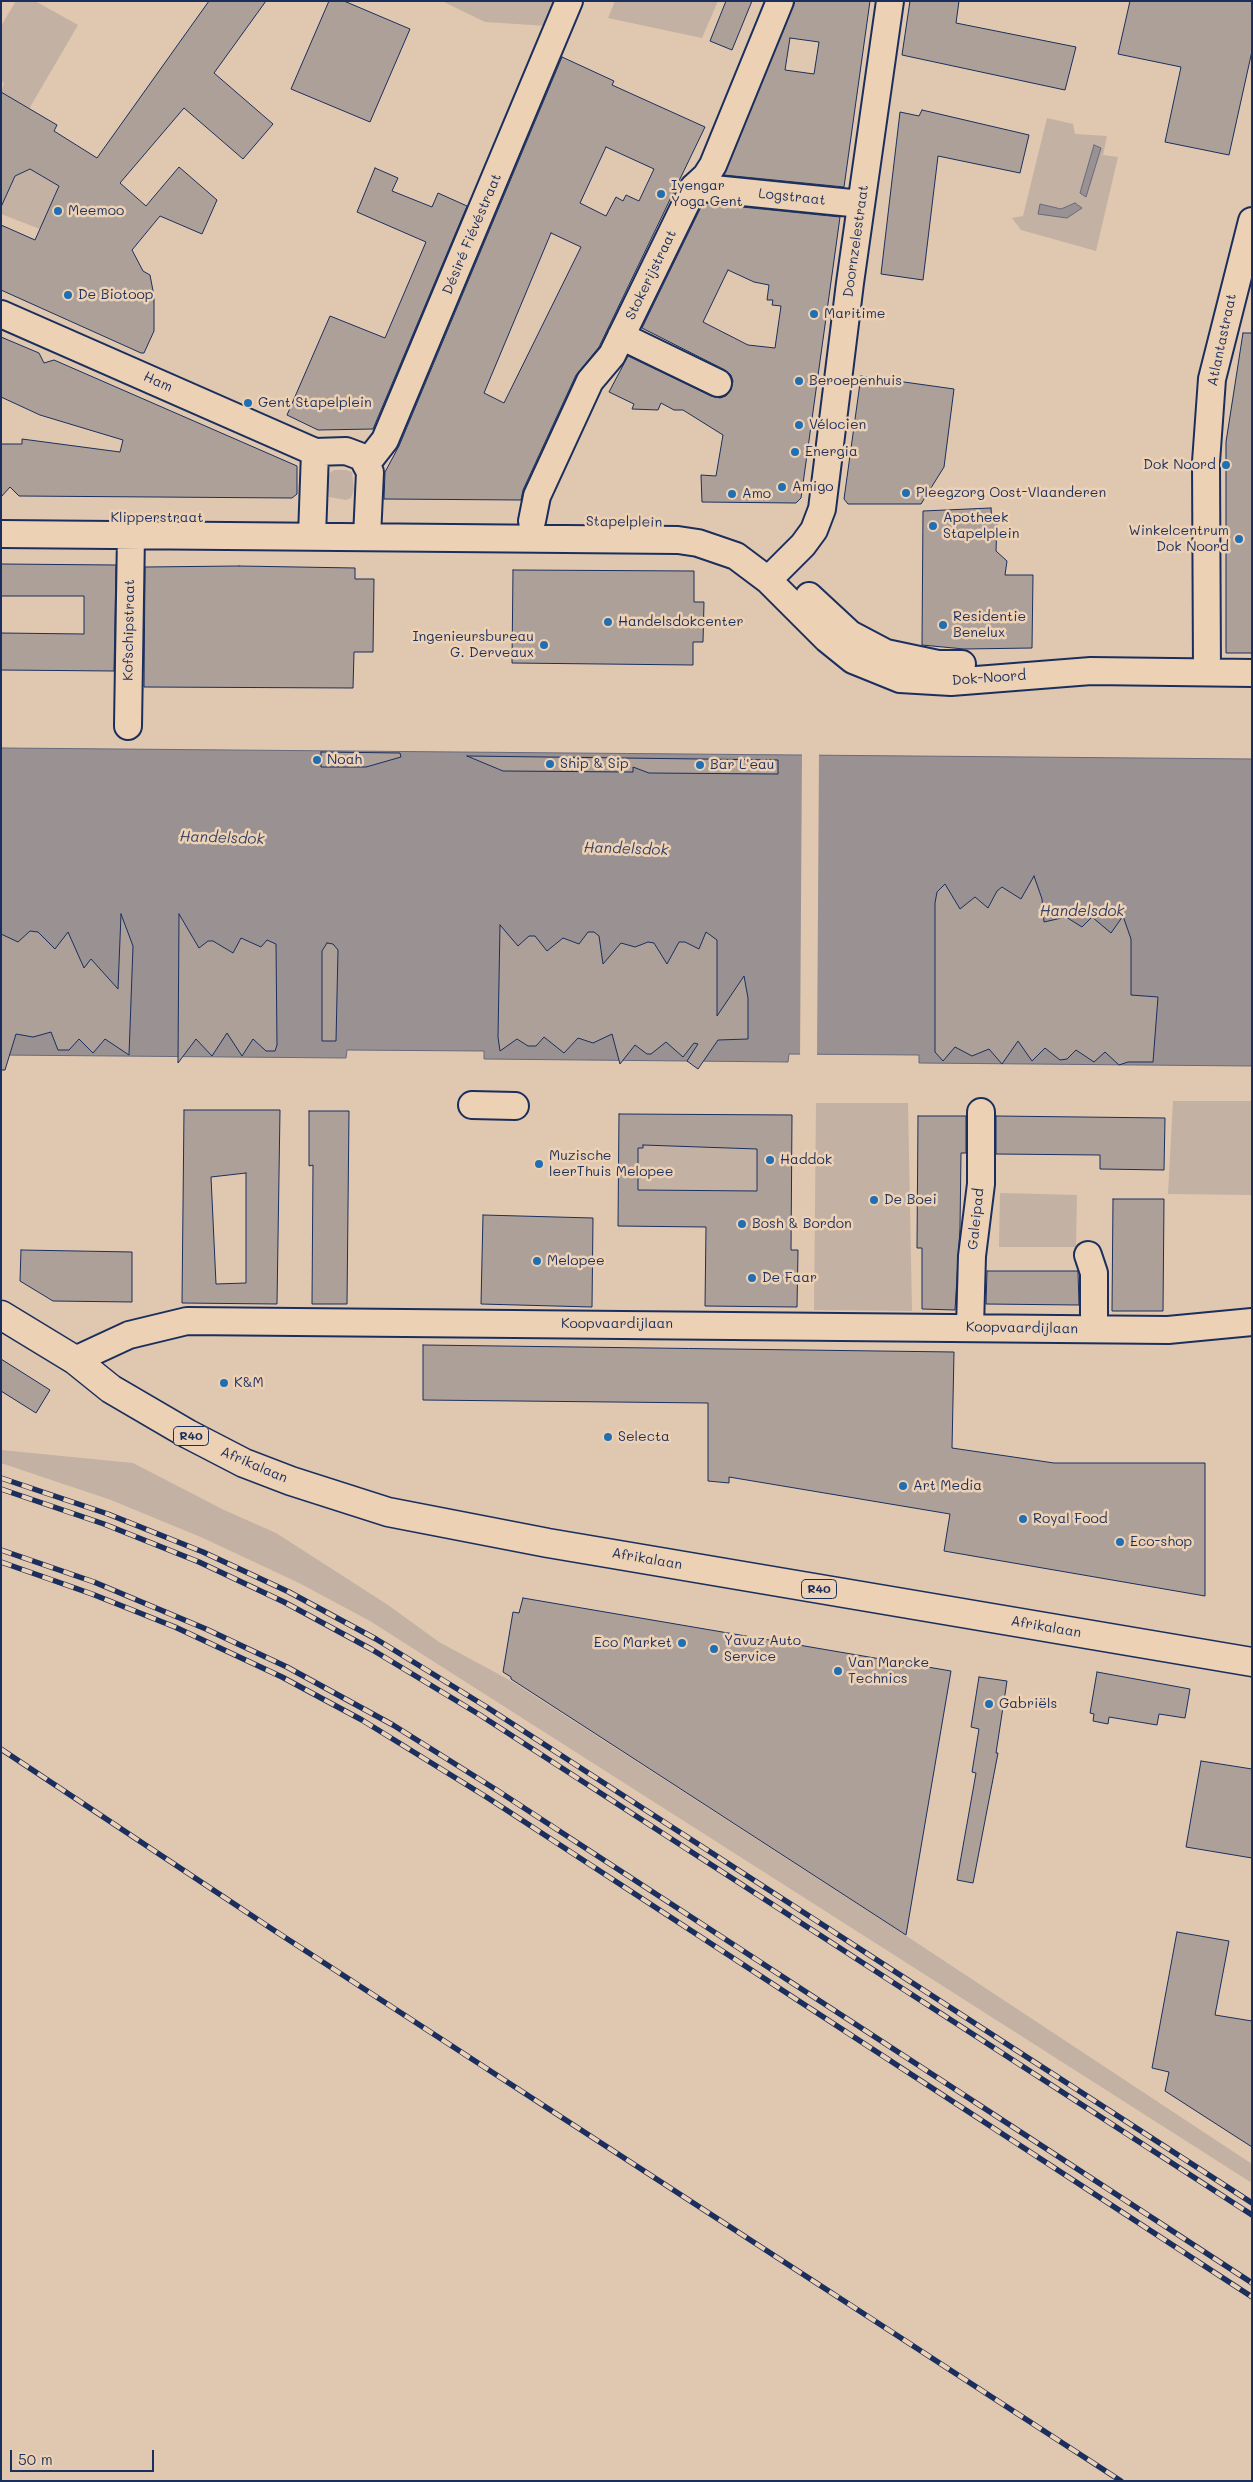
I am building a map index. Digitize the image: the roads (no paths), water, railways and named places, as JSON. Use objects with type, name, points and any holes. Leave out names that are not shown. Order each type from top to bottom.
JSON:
[{"type":"main road","name":"R40","points":[[1,1315],[75,1360]]},
{"type":"main road","name":"Afrikalaan","points":[[75,1360],[111,1389],[188,1434],[244,1462],[291,1481],[388,1512],[430,1522],[1252,1662]]},
{"type":"street","name":"Désiré Fiévéstraat","points":[[367,463],[385,440],[570,1]]},
{"type":"street","name":"Stokerijstraat","points":[[532,521],[537,496],[590,381],[612,355],[694,186],[706,176],[713,165],[780,1]]},
{"type":"street","name":"Doornzelestraat","points":[[774,574],[808,538],[822,509],[861,204],[890,1]]},
{"type":"street","name":"Logstraat","points":[[694,186],[861,204]]},
{"type":"street","name":"Atlantastraat","points":[[1207,672],[1206,462],[1212,379],[1252,221]]},
{"type":"street","name":"Ham","points":[[1,314],[315,452],[354,453],[362,457],[367,463]]},
{"type":"street","points":[[621,336],[718,383]]},
{"type":"street","points":[[312,528],[315,452]]},
{"type":"street","points":[[367,463],[370,472],[368,528]]},
{"type":"street","name":"Klipperstraat","points":[[1,518],[312,528]]},
{"type":"street","name":"Stapelplein","points":[[439,529],[532,521],[674,523],[697,526],[740,540],[774,574],[850,634],[870,646],[890,665]]},
{"type":"street","name":"Stapelplein","points":[[312,528],[439,529],[678,540],[698,543],[736,556],[774,574]]},
{"type":"street","name":"Klipperstraat","points":[[1,534],[131,534],[312,528]]},
{"type":"street","name":"Kofschipstraat","points":[[128,726],[131,534]]},
{"type":"street","name":"Dok-Noord","points":[[890,665],[1038,664],[1091,670],[1252,672]]},
{"type":"street","points":[[472,1105],[515,1106]]},
{"type":"street","name":"Galeipad","points":[[970,1327],[972,1256],[981,1184],[981,1112]]},
{"type":"street","points":[[1088,1255],[1094,1273],[1094,1329]]},
{"type":"street","name":"Koopvaardijlaan","points":[[75,1360],[129,1335],[187,1321],[1168,1330],[1252,1322]]},
{"type":"water","points":[[1094,145],[1101,148],[1086,197],[1080,193]]},
{"type":"water","points":[[1075,203],[1082,208],[1067,218],[1038,214],[1040,204],[1061,209]]},
{"type":"water","name":"Handelsdok","points":[[1,748],[1252,759],[1252,1066],[919,1063],[919,1055],[789,1054],[788,1062],[484,1059],[484,1051],[347,1050],[346,1058],[1,1055]]},
{"type":"railway","points":[[1,1478],[108,1514],[203,1552],[289,1592],[376,1639],[485,1706],[1252,2203]]},
{"type":"railway","points":[[1,1489],[104,1524],[199,1562],[284,1602],[371,1649],[480,1715],[1252,2215]]},
{"type":"railway","points":[[1,1550],[94,1582],[206,1629],[287,1667],[393,1725],[495,1789],[1252,2283]]},
{"type":"railway","points":[[1,1562],[92,1594],[175,1627],[282,1677],[362,1720],[488,1798],[1252,2297]]},
{"type":"railway","points":[[1,1749],[272,1929],[1121,2481]]},
{"type":"place","name":"Iyengar Yoga Gent","points":[[661,194]]},
{"type":"place","name":"Meemoo","points":[[58,211]]},
{"type":"place","name":"De Biotoop","points":[[68,295]]},
{"type":"place","name":"Maritime","points":[[814,314]]},
{"type":"place","name":"Beroepenhuis","points":[[799,381]]},
{"type":"place","name":"Gent Stapelplein","points":[[248,403]]},
{"type":"place","name":"Vélocien","points":[[799,425]]},
{"type":"place","name":"Energia","points":[[795,452]]},
{"type":"place","name":"Dok Noord","points":[[1226,465]]},
{"type":"place","name":"Amigo","points":[[782,487]]},
{"type":"place","name":"Pleegzorg Oost-Vlaanderen","points":[[906,493]]},
{"type":"place","name":"Amo","points":[[732,494]]},
{"type":"place","name":"Apotheek Stapelplein","points":[[933,526]]},
{"type":"place","name":"Winkelcentrum Dok Noord","points":[[1239,539]]},
{"type":"place","name":"Handelsdokcenter","points":[[608,622]]},
{"type":"place","name":"Residentie Benelux","points":[[943,625]]},
{"type":"place","name":"Ingenieursbureau G. Derveaux","points":[[544,645]]},
{"type":"place","name":"Noah","points":[[317,760]]},
{"type":"place","name":"Ship & Sip","points":[[550,764]]},
{"type":"place","name":"Bar L'eau","points":[[700,765]]},
{"type":"place","name":"Haddok","points":[[770,1160]]},
{"type":"place","name":"Muzische leerThuis Melopee","points":[[539,1164]]},
{"type":"place","name":"De Boei","points":[[874,1200]]},
{"type":"place","name":"Bosh & Bordon","points":[[742,1224]]},
{"type":"place","name":"Melopee","points":[[537,1261]]},
{"type":"place","name":"De Faar","points":[[752,1278]]},
{"type":"place","name":"K&M","points":[[224,1383]]},
{"type":"place","name":"Selecta","points":[[608,1437]]},
{"type":"place","name":"Art Media","points":[[903,1486]]},
{"type":"place","name":"Royal Food","points":[[1023,1519]]},
{"type":"place","name":"Eco-shop","points":[[1120,1542]]},
{"type":"place","name":"Eco Market","points":[[682,1643]]},
{"type":"place","name":"Yavuz Auto Service","points":[[714,1649]]},
{"type":"place","name":"Van Marcke Technics","points":[[838,1671]]},
{"type":"place","name":"Gabriëls","points":[[989,1704]]}]
